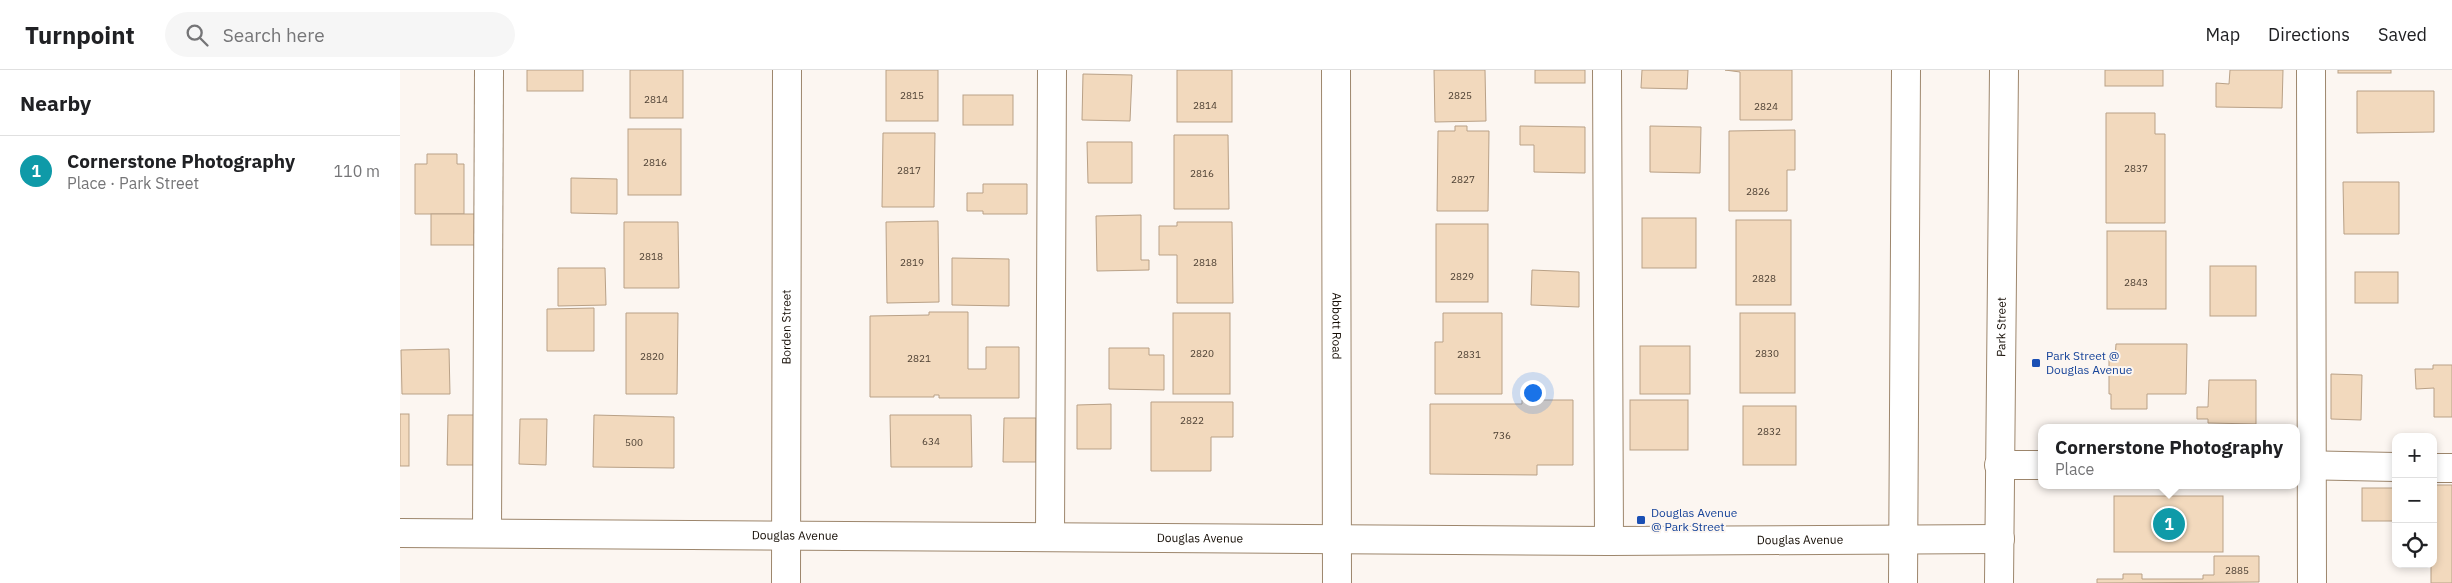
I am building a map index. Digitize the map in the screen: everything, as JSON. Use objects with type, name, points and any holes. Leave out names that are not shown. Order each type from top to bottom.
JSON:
[{"type":"street","points":[[487,533],[489,70]]},
{"type":"street","name":"Borden Street","points":[[786,583],[787,70]]},
{"type":"street","points":[[1050,536],[1052,70]]},
{"type":"street","name":"Abbott Road","points":[[1336,70],[1336,583]]},
{"type":"street","points":[[1607,70],[1609,541]]},
{"type":"street","points":[[1902,583],[1906,70]]},
{"type":"street","name":"Park Street","points":[[1999,583],[2004,70]]},
{"type":"street","points":[[2311,70],[2304,465],[2312,583]]},
{"type":"street","points":[[2304,465],[2392,467]]},
{"type":"street","points":[[1999,466],[2038,466]]},
{"type":"street","points":[[2437,468],[2452,468]]},
{"type":"street","name":"Douglas Avenue","points":[[400,533],[1609,541],[2000,539]]},
{"type":"building","points":[[527,70],[583,70],[583,91],[527,91]]},
{"type":"building","points":[[630,70],[683,70],[683,118],[630,118]]},
{"type":"building","points":[[886,70],[938,70],[938,121],[886,121]]},
{"type":"building","points":[[1177,70],[1232,70],[1232,122],[1177,122]]},
{"type":"building","points":[[1434,70],[1485,70],[1486,121],[1435,122]]},
{"type":"building","points":[[1535,70],[1585,70],[1585,83],[1535,83]]},
{"type":"building","points":[[1642,70],[1688,70],[1687,89],[1641,88]]},
{"type":"building","points":[[1725,70],[1792,70],[1792,120],[1740,120],[1740,72]]},
{"type":"building","points":[[2105,70],[2163,70],[2163,86],[2105,86]]},
{"type":"building","points":[[2230,70],[2283,70],[2282,108],[2216,107],[2216,83],[2229,84]]},
{"type":"building","points":[[2338,70],[2391,70],[2391,73],[2338,73]]},
{"type":"building","points":[[1083,74],[1132,75],[1130,121],[1082,120]]},
{"type":"building","points":[[2357,91],[2434,91],[2434,132],[2357,133]]},
{"type":"building","points":[[963,95],[1013,95],[1013,125],[963,125]]},
{"type":"building","points":[[2106,113],[2155,113],[2155,134],[2165,134],[2165,223],[2106,223]]},
{"type":"building","points":[[1455,126],[1467,126],[1467,131],[1489,131],[1488,211],[1437,211],[1438,131],[1455,131]]},
{"type":"building","points":[[1520,126],[1585,127],[1585,173],[1534,172],[1534,145],[1520,145]]},
{"type":"building","points":[[1650,126],[1701,127],[1700,173],[1650,172]]},
{"type":"building","points":[[628,129],[681,129],[681,195],[628,195]]},
{"type":"building","points":[[1795,130],[1795,170],[1787,170],[1787,211],[1729,211],[1729,131]]},
{"type":"building","points":[[883,133],[935,133],[934,207],[882,207]]},
{"type":"building","points":[[1174,135],[1228,135],[1229,209],[1174,209]]},
{"type":"building","points":[[1087,142],[1132,142],[1132,183],[1088,183]]},
{"type":"building","points":[[427,154],[457,154],[457,164],[464,164],[464,214],[415,214],[415,164],[427,164]]},
{"type":"building","points":[[571,178],[617,179],[617,214],[571,213]]},
{"type":"building","points":[[2343,182],[2399,182],[2399,234],[2344,234]]},
{"type":"building","points":[[983,184],[1027,184],[1027,214],[983,214],[983,211],[967,211],[967,193],[983,193]]},
{"type":"building","points":[[431,214],[476,214],[476,245],[431,245]]},
{"type":"building","points":[[1141,215],[1141,260],[1149,260],[1149,270],[1097,271],[1096,216]]},
{"type":"building","points":[[1642,218],[1696,218],[1696,268],[1642,268]]},
{"type":"building","points":[[1736,220],[1791,220],[1791,305],[1736,305]]},
{"type":"building","points":[[938,221],[939,302],[887,303],[886,222]]},
{"type":"building","points":[[624,222],[678,222],[679,288],[624,288]]},
{"type":"building","points":[[1177,222],[1232,222],[1233,303],[1177,303],[1177,255],[1159,255],[1159,226],[1177,226]]},
{"type":"building","points":[[1436,224],[1488,224],[1488,302],[1436,302]]},
{"type":"building","points":[[2107,231],[2166,231],[2166,309],[2107,309]]},
{"type":"building","points":[[952,258],[1009,259],[1009,306],[952,305]]},
{"type":"building","points":[[2210,266],[2256,266],[2256,316],[2210,316]]},
{"type":"building","points":[[558,268],[605,268],[606,305],[558,306]]},
{"type":"building","points":[[1532,270],[1579,272],[1579,307],[1531,305]]},
{"type":"building","points":[[2355,272],[2398,272],[2398,303],[2355,303]]},
{"type":"building","points":[[594,308],[594,351],[547,351],[547,309]]},
{"type":"building","points":[[929,312],[968,312],[968,369],[986,369],[986,347],[1019,347],[1019,398],[939,398],[939,395],[934,395],[934,397],[870,397],[870,316],[929,315]]},
{"type":"building","points":[[626,313],[678,313],[677,394],[626,394]]},
{"type":"building","points":[[1173,313],[1230,313],[1230,394],[1173,394]]},
{"type":"building","points":[[1443,313],[1502,313],[1502,394],[1435,394],[1435,342],[1443,342]]},
{"type":"building","points":[[1740,313],[1795,313],[1795,393],[1740,393]]},
{"type":"building","points":[[2116,344],[2187,344],[2186,394],[2147,394],[2147,409],[2111,409],[2109,359],[2115,359]]},
{"type":"building","points":[[1640,346],[1690,346],[1690,394],[1640,394]]},
{"type":"building","points":[[1109,348],[1149,348],[1149,355],[1164,355],[1164,390],[1109,389]]},
{"type":"building","points":[[449,349],[450,394],[402,394],[401,350]]},
{"type":"building","points":[[2433,365],[2452,365],[2452,417],[2434,417],[2434,388],[2416,389],[2415,369],[2433,369]]},
{"type":"building","points":[[2331,374],[2362,375],[2361,420],[2331,419]]},
{"type":"building","points":[[2209,380],[2256,380],[2256,424],[2208,423],[2208,419],[2197,419],[2197,407],[2208,407]]},
{"type":"building","points":[[1522,400],[1573,400],[1573,465],[1537,465],[1537,475],[1430,474],[1430,404],[1522,404]]},
{"type":"building","points":[[1630,400],[1688,400],[1688,450],[1630,450]]},
{"type":"building","points":[[1151,402],[1233,402],[1233,437],[1211,437],[1211,471],[1151,471]]},
{"type":"building","points":[[1111,404],[1111,449],[1077,449],[1077,405]]},
{"type":"building","points":[[1743,406],[1796,406],[1796,465],[1743,465]]},
{"type":"building","points":[[400,414],[409,414],[409,466],[400,466]]},
{"type":"building","points":[[448,415],[482,415],[482,465],[447,465]]},
{"type":"building","points":[[594,415],[674,417],[674,468],[593,467]]},
{"type":"building","points":[[890,415],[971,415],[972,467],[891,467]]},
{"type":"building","points":[[1004,418],[1036,418],[1036,462],[1003,462]]},
{"type":"building","points":[[520,419],[547,419],[546,465],[519,464]]},
{"type":"building","points":[[2437,485],[2452,485],[2452,583],[2431,583],[2431,568],[2437,568]]},
{"type":"building","points":[[2362,488],[2392,488],[2392,521],[2362,521]]},
{"type":"building","points":[[2114,496],[2223,496],[2223,552],[2114,552]]},
{"type":"building","points":[[2214,556],[2259,556],[2259,582],[2097,583],[2097,579],[2123,579],[2123,574],[2142,574],[2142,579],[2203,579],[2203,575],[2214,575]]},
{"type":"place","name":"Park Street @ Douglas Avenue","points":[[2036,363]]},
{"type":"place","name":"Douglas Avenue @ Park Street","points":[[1641,520]]},
{"type":"place","name":"Cornerstone Photography","points":[[2169,524]]}]
